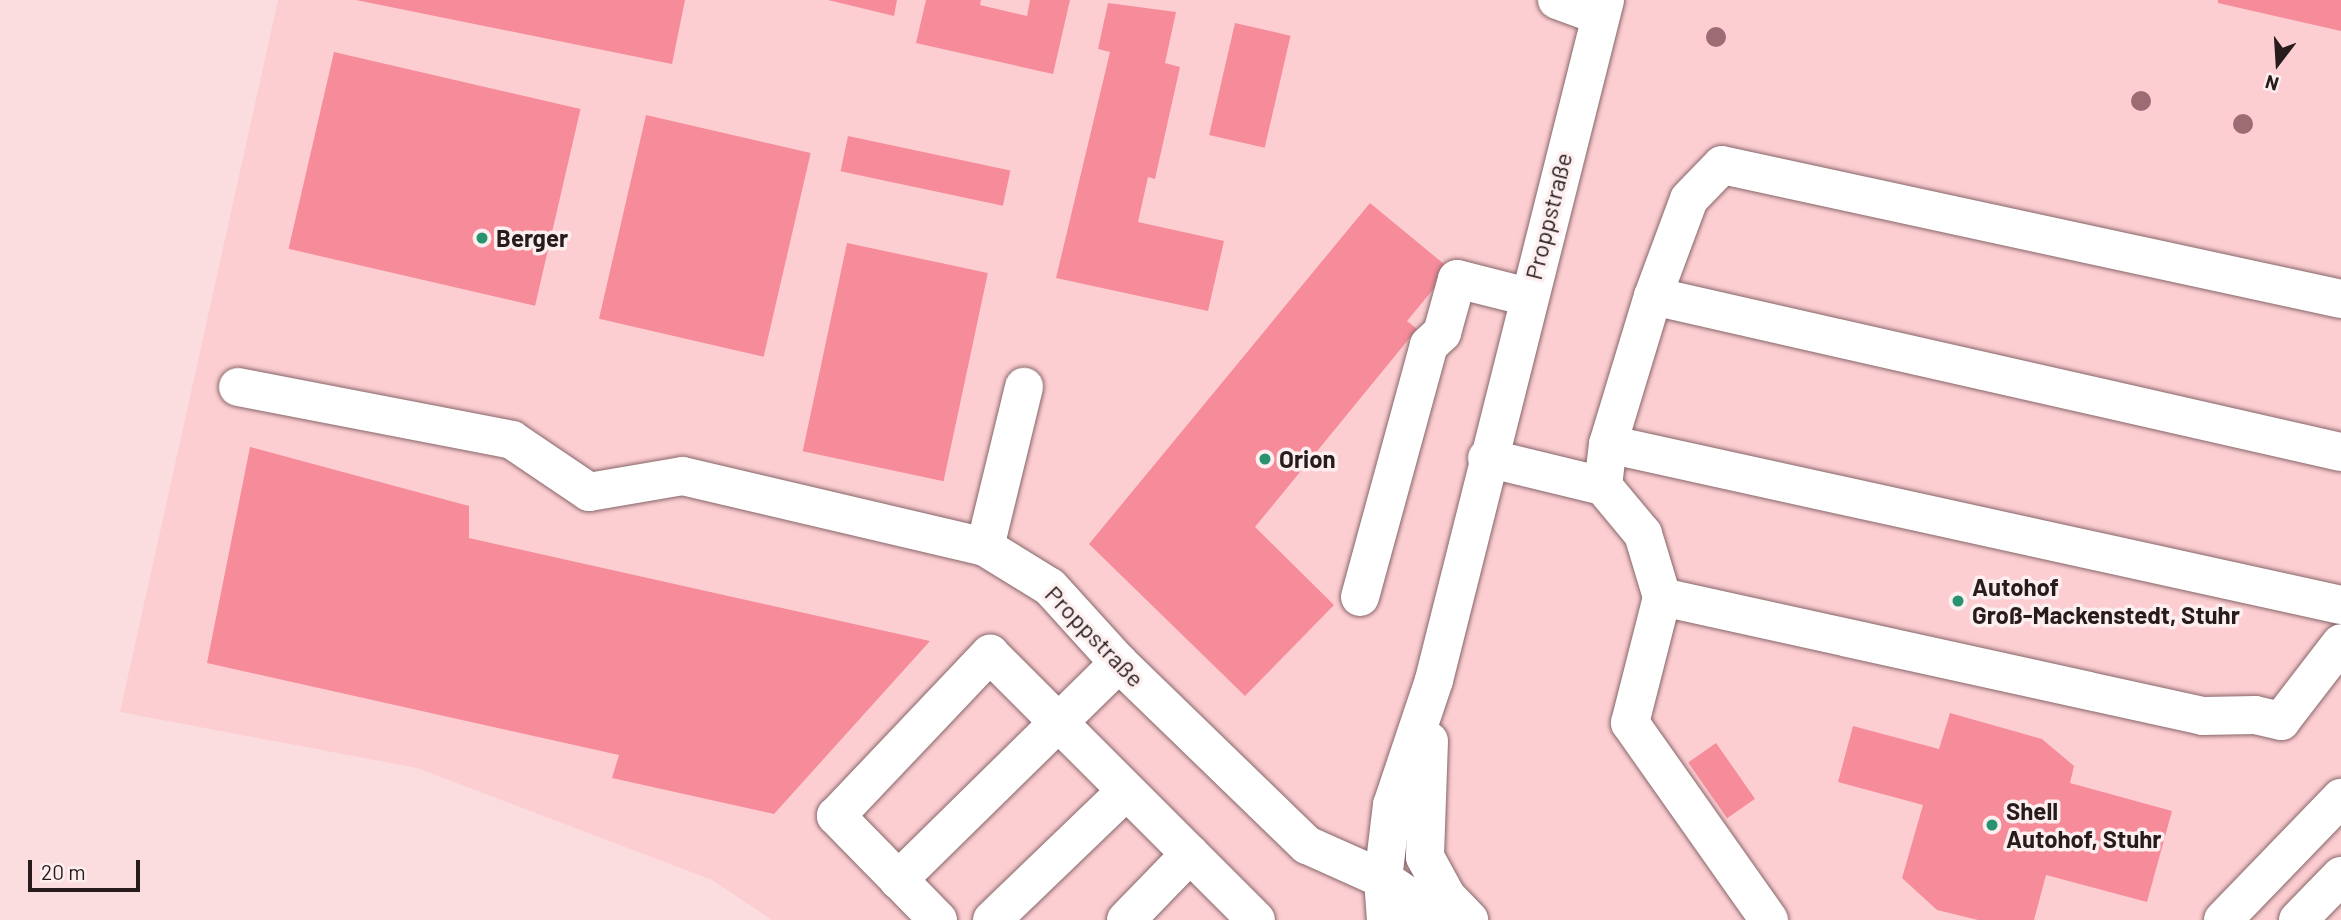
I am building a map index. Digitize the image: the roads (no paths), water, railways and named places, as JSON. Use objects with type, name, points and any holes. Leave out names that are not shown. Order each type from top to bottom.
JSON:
[{"type":"street","name":"Proppstraße","points":[[1387,920],[1383,879],[1392,805],[1434,680],[1487,458],[1602,8],[1557,0]]},
{"type":"street","points":[[1603,486],[1608,444],[1653,296],[1689,199],[1722,165],[2341,299]]},
{"type":"street","points":[[1360,597],[1429,345],[1441,333],[1457,279],[1528,297]]},
{"type":"street","points":[[1653,296],[2341,452]]},
{"type":"street","name":"Proppstraße","points":[[238,387],[512,440],[589,492],[683,476],[985,547],[1050,587],[1119,663],[1307,845],[1383,879],[1405,894],[1424,920]]},
{"type":"street","points":[[985,547],[1024,387]]},
{"type":"street","points":[[1608,444],[2341,605]]},
{"type":"street","points":[[1487,458],[1603,486],[1643,534],[1662,597],[1630,723],[1769,920]]},
{"type":"street","points":[[1662,597],[2203,716],[2255,715],[2281,721],[2341,643]]},
{"type":"street","points":[[938,920],[836,816],[990,654],[1255,920]]},
{"type":"street","points":[[898,880],[1119,663]]},
{"type":"street","name":"Proppstraße","points":[[1434,680],[1423,810],[1425,857],[1447,897],[1469,920]]},
{"type":"street","points":[[992,920],[1126,791]]},
{"type":"street","points":[[2223,920],[2341,798]]},
{"type":"street","points":[[1126,920],[1190,854]]},
{"type":"street","points":[[1383,879],[1425,857]]},
{"type":"street","points":[[2298,920],[2341,876]]},
{"type":"place","name":"Berger","points":[[482,238]]},
{"type":"place","name":"Orion","points":[[1265,459]]},
{"type":"place","name":"Autohof Groß-Mackenstedt, Stuhr","points":[[1958,601]]},
{"type":"place","name":"Shell Autohof, Stuhr","points":[[1992,825]]}]
